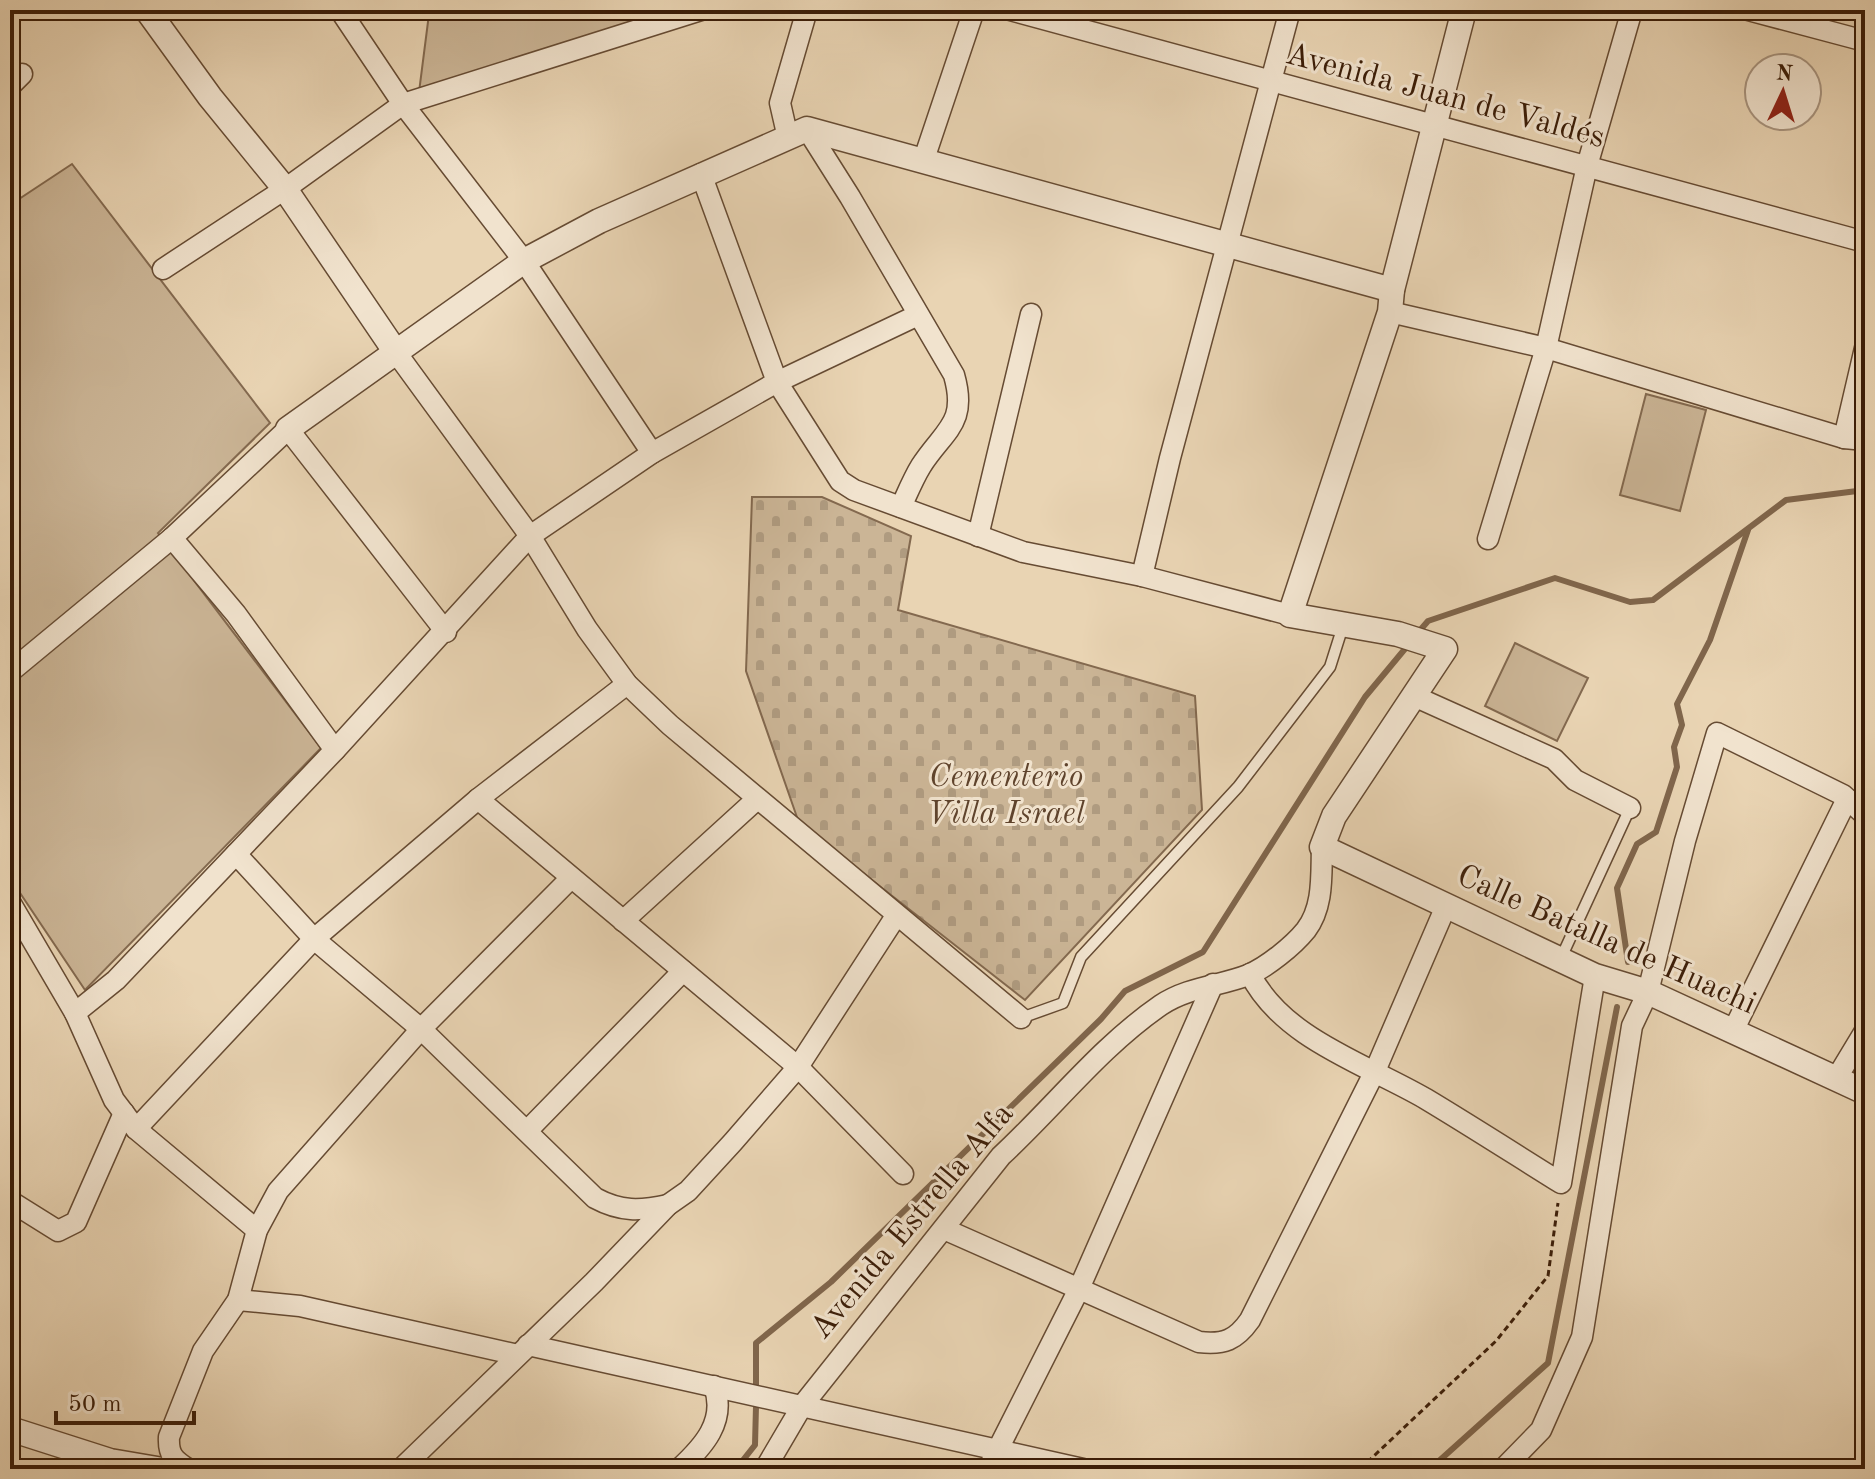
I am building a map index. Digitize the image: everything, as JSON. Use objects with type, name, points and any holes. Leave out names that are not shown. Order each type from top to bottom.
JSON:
[{"type":"street","points":[[147,10],[210,97],[285,189],[395,351],[530,536],[587,629],[627,684],[757,799],[1021,1018]]},
{"type":"street","points":[[340,10],[403,104],[524,261],[652,453]]},
{"type":"street","points":[[163,269],[285,189],[403,104],[701,10]]},
{"type":"street","points":[[807,10],[780,103],[797,134],[850,197],[954,375],[960,396],[958,415],[921,466],[901,507]]},
{"type":"street","points":[[924,159],[974,10]]},
{"type":"street","name":"Avenida Juan de Valdés","points":[[1010,10],[1865,242]]},
{"type":"street","points":[[1142,576],[1226,244],[1290,10]]},
{"type":"street","points":[[1290,615],[1391,301],[1464,10]]},
{"type":"street","points":[[1488,539],[1546,348],[1587,166],[1632,10]]},
{"type":"street","points":[[1748,10],[1865,41]]},
{"type":"street","points":[[10,672],[172,538],[288,429],[524,261],[599,221],[797,134],[924,159],[1226,244],[1391,301],[1844,438],[1865,440]]},
{"type":"street","points":[[701,174],[777,382],[840,481],[1023,552],[1142,576],[1343,626]]},
{"type":"street","points":[[978,536],[1031,314]]},
{"type":"street","points":[[75,1013],[116,980],[446,632],[530,536],[652,453],[777,382],[918,315]]},
{"type":"street","points":[[1844,438],[1865,348]]},
{"type":"street","points":[[288,429],[446,632]]},
{"type":"street","points":[[172,538],[236,614],[335,750]]},
{"type":"street","name":"Avenida Estrella Alfa","points":[[765,1469],[802,1406],[1001,1156],[1036,1124],[1094,1059],[1162,1004],[1213,984],[1250,974],[1296,939],[1317,912],[1322,847],[1334,816],[1416,697],[1435,646],[1400,635],[1343,626]]},
{"type":"street","points":[[10,1201],[58,1231],[76,1222],[130,1121],[314,939],[478,799],[627,684]]},
{"type":"street","points":[[1416,697],[1554,759],[1575,780],[1630,808]]},
{"type":"street","points":[[1503,1469],[1541,1430],[1582,1337],[1632,1026],[1648,992],[1685,841],[1717,733],[1847,799],[1865,815]]},
{"type":"street","points":[[478,799],[798,1067],[903,1174]]},
{"type":"street","points":[[623,921],[757,799]]},
{"type":"street","points":[[1733,1031],[1847,799]]},
{"type":"street","name":"Calle Batalla de Huachi","points":[[1322,847],[1595,976],[1648,992],[1865,1092]]},
{"type":"street","points":[[236,854],[314,939],[421,1029],[595,1198],[616,1209],[668,1205]]},
{"type":"street","points":[[188,1469],[174,1460],[168,1450],[169,1437],[203,1351],[238,1300],[257,1230],[278,1191],[421,1029],[571,878]]},
{"type":"street","points":[[10,902],[75,1013],[114,1100],[130,1121],[257,1230]]},
{"type":"street","points":[[944,1229],[1199,1342],[1218,1344],[1238,1337],[1250,1320],[1375,1071],[1446,906]]},
{"type":"street","points":[[401,1469],[715,1162],[798,1067],[896,916]]},
{"type":"street","points":[[527,1131],[683,971]]},
{"type":"street","points":[[1250,974],[1262,999],[1292,1024],[1561,1183],[1595,976]]},
{"type":"street","points":[[988,1469],[1078,1291],[1213,984]]},
{"type":"street","points":[[1836,1079],[1865,1031]]},
{"type":"street","points":[[238,1300],[300,1306],[714,1386],[1083,1469]]},
{"type":"street","points":[[679,1469],[696,1454],[715,1424],[718,1397],[714,1386]]},
{"type":"street","points":[[10,1429],[110,1461],[157,1469]]},
{"type":"lane","points":[[1021,1018],[1063,1003],[1081,957],[1238,787],[1330,667],[1343,626]]},
{"type":"lane","points":[[1560,960],[1630,808]]},
{"type":"path","points":[[1360,1469],[1496,1341],[1548,1276],[1561,1183]]},
{"type":"green space","points":[[425,10],[666,10],[419,92],[429,14]]},
{"type":"green space","points":[[72,164],[270,423],[158,533],[321,748],[85,990],[18,890],[10,893],[10,205]]},
{"type":"green space","points":[[1646,394],[1706,410],[1680,511],[1620,495]]},
{"type":"green space","name":"Cementerio Villa Israel","points":[[752,497],[822,497],[911,536],[898,610],[1195,696],[1202,810],[1025,1000],[799,823],[746,671]]},
{"type":"green space","points":[[1515,643],[1588,678],[1557,741],[1485,706]]},
{"type":"waterway","points":[[1416,635],[1428,621],[1555,578],[1630,602],[1653,600],[1786,500],[1865,490]]},
{"type":"waterway","points":[[1628,962],[1617,888],[1637,844],[1656,832],[1677,767],[1674,747],[1682,725],[1677,704],[1710,640],[1748,530]]},
{"type":"waterway","points":[[756,1385],[756,1343],[831,1282],[1101,1019],[1125,991],[1203,952],[1365,697],[1409,644]]},
{"type":"waterway","points":[[1430,1469],[1548,1363],[1617,1007]]},
{"type":"waterway","points":[[736,1469],[755,1445],[756,1406]]}]
